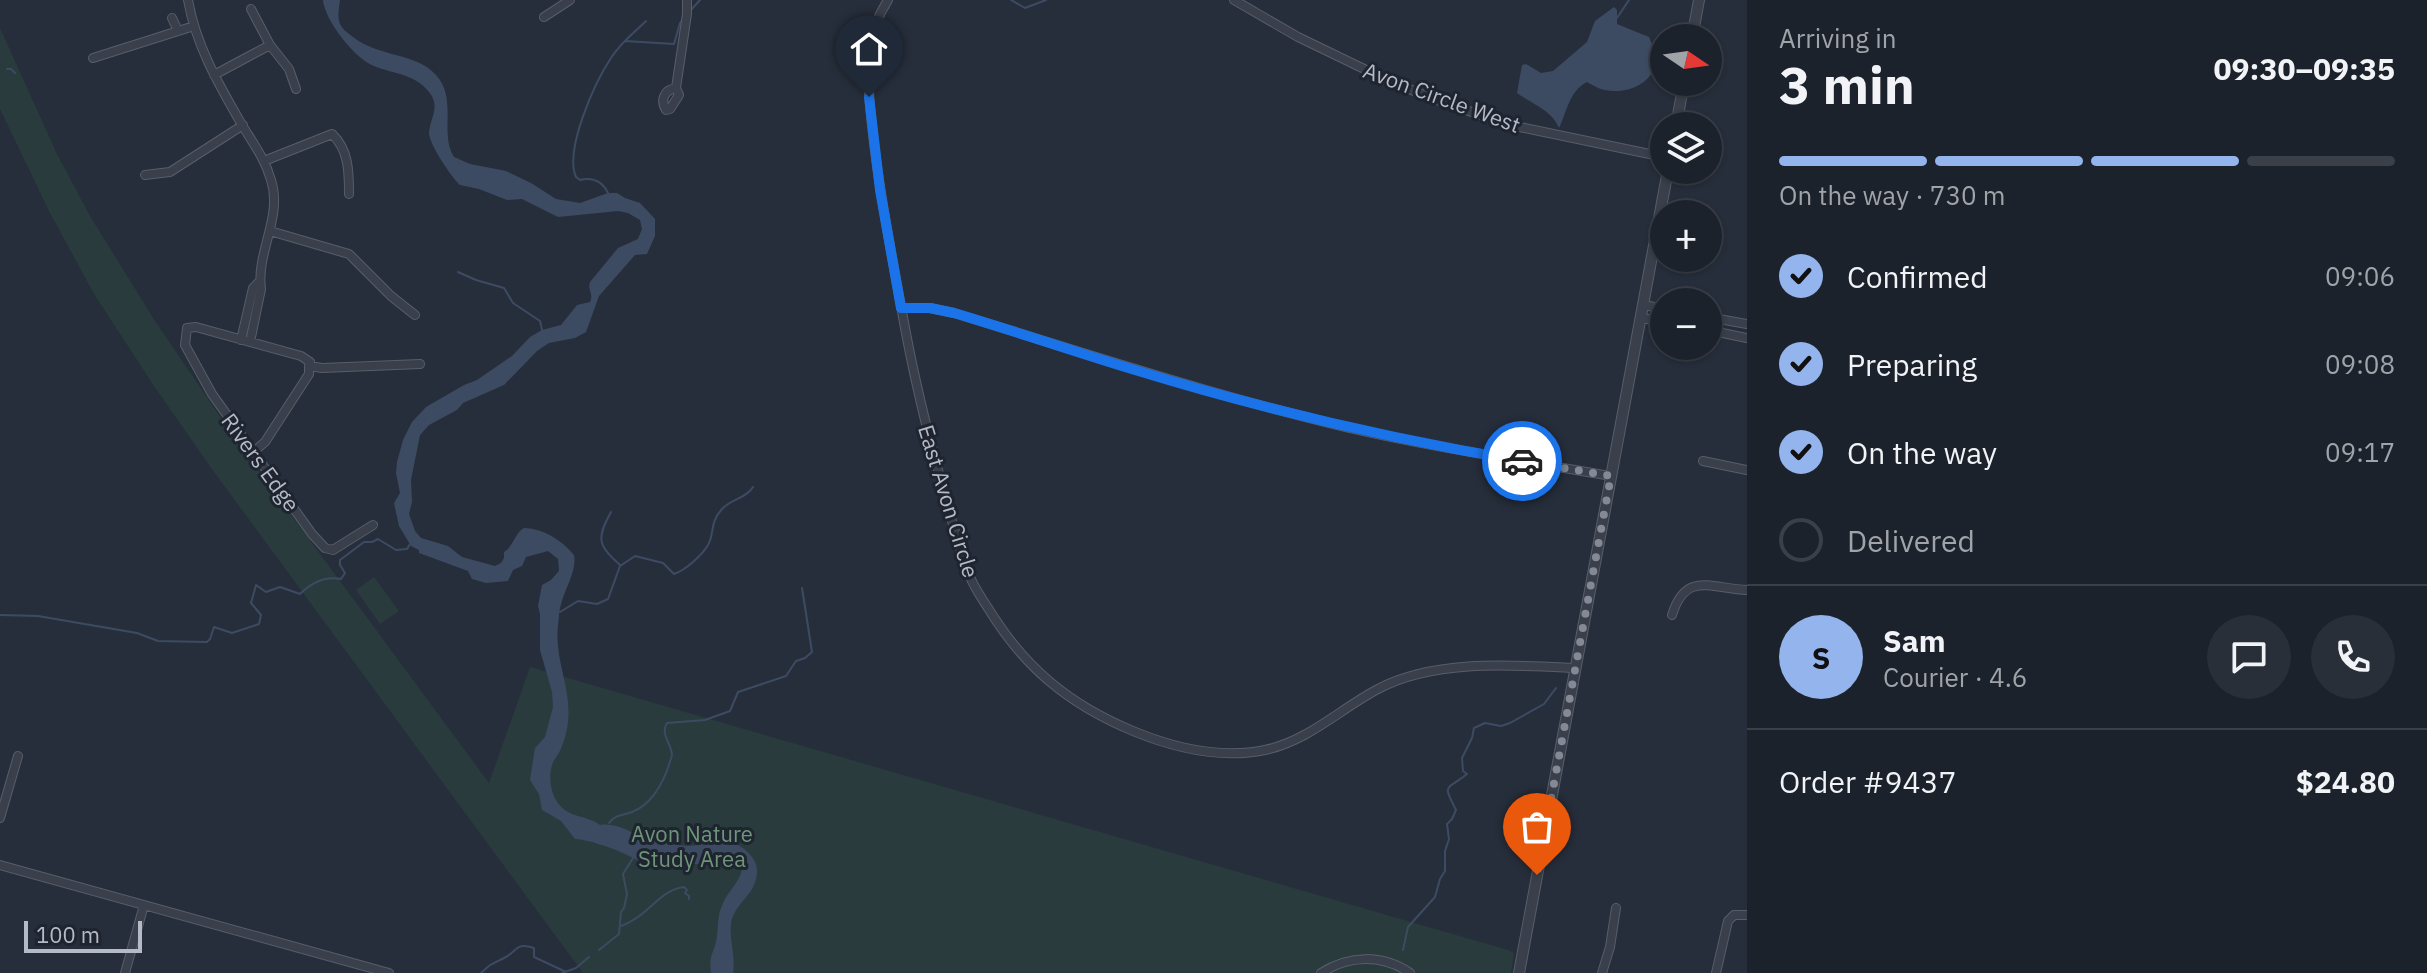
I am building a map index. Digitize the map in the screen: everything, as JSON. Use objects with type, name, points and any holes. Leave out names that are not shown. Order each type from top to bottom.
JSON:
[{"type":"street","points":[[188,0],[200,46],[264,161],[276,203],[260,281],[253,288],[245,341],[301,356],[310,362],[309,374],[265,442],[253,452]]},
{"type":"street","points":[[544,17],[570,0]]},
{"type":"street","points":[[676,88],[687,0]]},
{"type":"street","points":[[888,0],[870,46],[869,97],[880,190],[901,308],[930,308],[954,313],[1134,370],[1363,431],[1432,446],[1611,476]]},
{"type":"street","name":"Avon Circle West","points":[[1234,0],[1311,44],[1442,102],[1510,125],[1650,154]]},
{"type":"street","points":[[1695,24],[1699,0]]},
{"type":"street","points":[[251,9],[270,45],[289,69],[296,89]]},
{"type":"street","points":[[172,18],[178,31]]},
{"type":"street","points":[[93,58],[194,26]]},
{"type":"street","points":[[214,75],[270,45]]},
{"type":"street","points":[[145,175],[170,172],[243,125]]},
{"type":"street","points":[[264,161],[332,134],[346,157],[349,194]]},
{"type":"street","points":[[1519,973],[1666,184]]},
{"type":"street","points":[[270,231],[349,254],[415,315]]},
{"type":"street","points":[[1644,305],[1650,306]]},
{"type":"street","name":"East Avon Circle","points":[[901,308],[929,438],[970,577],[997,623],[1026,660],[1078,705],[1151,739],[1203,751],[1237,754],[1293,741],[1375,691],[1410,675],[1465,668],[1575,668]]},
{"type":"street","points":[[1642,318],[1650,319]]},
{"type":"street","points":[[1722,320],[1747,324]]},
{"type":"street","name":"Rivers Edge","points":[[245,341],[193,327],[187,328],[185,337],[185,345],[212,394],[325,548],[333,550],[340,547],[373,525]]},
{"type":"street","points":[[1722,333],[1747,338]]},
{"type":"street","points":[[309,366],[331,369],[420,364]]},
{"type":"street","points":[[1703,461],[1747,470]]},
{"type":"street","points":[[1672,615],[1677,601],[1694,585],[1747,590]]},
{"type":"street","points":[[0,818],[18,756]]},
{"type":"street","points":[[0,865],[389,973]]},
{"type":"street","points":[[125,973],[144,905]]},
{"type":"street","points":[[1602,973],[1616,908]]},
{"type":"street","points":[[1716,973],[1728,921],[1734,915],[1747,915]]},
{"type":"street","points":[[1321,973],[1346,961],[1369,959],[1390,962],[1410,973]]},
{"type":"green space","name":"Avon Nature Study Area","points":[[0,28],[57,154],[90,216],[155,321],[236,440],[489,783],[530,667],[1508,950],[1514,953],[1511,973],[583,973],[214,472],[94,294],[49,211],[0,109]]},
{"type":"green space","points":[[374,577],[399,611],[380,624],[356,590]]},
{"type":"water","points":[[323,0],[340,0],[340,24],[353,37],[374,48],[419,63],[436,75],[446,95],[448,137],[454,157],[470,164],[506,171],[556,199],[580,203],[617,193],[640,203],[655,219],[655,236],[647,254],[635,255],[599,296],[586,332],[575,338],[549,343],[504,385],[463,403],[457,410],[429,425],[420,435],[411,480],[409,514],[421,538],[448,546],[462,557],[495,566],[501,563],[504,552],[524,528],[552,536],[574,555],[574,567],[561,604],[558,626],[558,650],[569,710],[564,740],[551,767],[553,794],[562,808],[600,825],[618,826],[646,838],[677,845],[726,842],[744,848],[754,860],[757,875],[753,887],[732,918],[733,973],[711,973],[711,959],[721,908],[742,869],[732,861],[709,856],[640,861],[606,846],[575,839],[561,821],[542,810],[539,794],[530,780],[535,748],[545,737],[553,707],[540,650],[538,606],[542,585],[559,571],[558,559],[548,551],[526,557],[522,566],[513,570],[508,581],[486,583],[472,579],[468,571],[419,553],[411,546],[399,526],[394,503],[400,493],[397,462],[412,422],[426,407],[477,380],[512,356],[530,337],[561,325],[577,305],[590,302],[590,282],[618,248],[638,239],[642,229],[640,220],[618,211],[558,217],[522,199],[507,200],[460,185],[430,138],[435,108],[429,92],[411,78],[374,66],[358,56],[335,28]]},
{"type":"water","points":[[1614,7],[1617,10],[1617,24],[1649,37],[1650,76],[1640,85],[1623,91],[1602,89],[1587,82],[1572,96],[1559,128],[1547,112],[1517,93],[1522,65],[1526,64],[1541,73],[1553,71],[1587,42],[1595,21]]},
{"type":"waterway","points":[[690,11],[700,0]]},
{"type":"waterway","points":[[1011,0],[1025,8],[1046,0]]},
{"type":"waterway","points":[[1617,18],[1629,0]]},
{"type":"waterway","points":[[625,41],[674,44],[683,19]]},
{"type":"waterway","points":[[608,193],[597,181],[576,177],[574,150],[583,116],[597,83],[611,58],[646,21]]},
{"type":"waterway","points":[[7,69],[15,73]]},
{"type":"waterway","points":[[458,272],[504,288],[513,303],[540,321],[542,330]]},
{"type":"waterway","points":[[560,612],[578,601],[597,604],[608,599],[620,566],[635,556],[663,563],[674,574],[684,569],[708,545],[715,519],[722,509],[753,487]]},
{"type":"waterway","points":[[611,512],[601,535],[602,541],[607,552],[620,565]]},
{"type":"waterway","points":[[0,615],[38,616],[137,633],[158,641],[207,642],[214,627],[232,633],[259,624],[261,615],[251,603],[256,585],[266,592],[280,587],[300,594],[319,581],[341,579],[345,573],[340,560],[364,542],[378,539],[396,550],[407,549],[410,544]]},
{"type":"waterway","points":[[609,823],[640,808],[658,788],[672,755],[665,735],[667,723],[705,720],[730,711],[738,692],[786,676],[796,661],[812,652],[802,588]]},
{"type":"waterway","points":[[1403,950],[1408,927],[1435,897],[1445,871],[1445,851],[1449,839],[1447,824],[1456,810],[1448,788],[1467,774],[1463,771],[1462,758],[1474,728],[1485,723],[1501,726],[1510,723],[1544,704],[1556,688]]},
{"type":"waterway","points":[[676,857],[727,857]]},
{"type":"waterway","points":[[599,950],[619,934],[627,894],[623,874],[633,858]]},
{"type":"waterway","points":[[621,926],[676,889],[684,887],[689,899]]},
{"type":"waterway","points":[[481,973],[523,946],[534,948],[534,957],[564,971]]},
{"type":"waterway","points":[[562,973],[576,968],[589,957]]},
{"type":"way so far","points":[[1522,461],[1611,476],[1537,875]]},
{"type":"route","points":[[869,97],[880,190],[901,308],[930,308],[954,313],[1134,370],[1363,431],[1522,461]]}]
